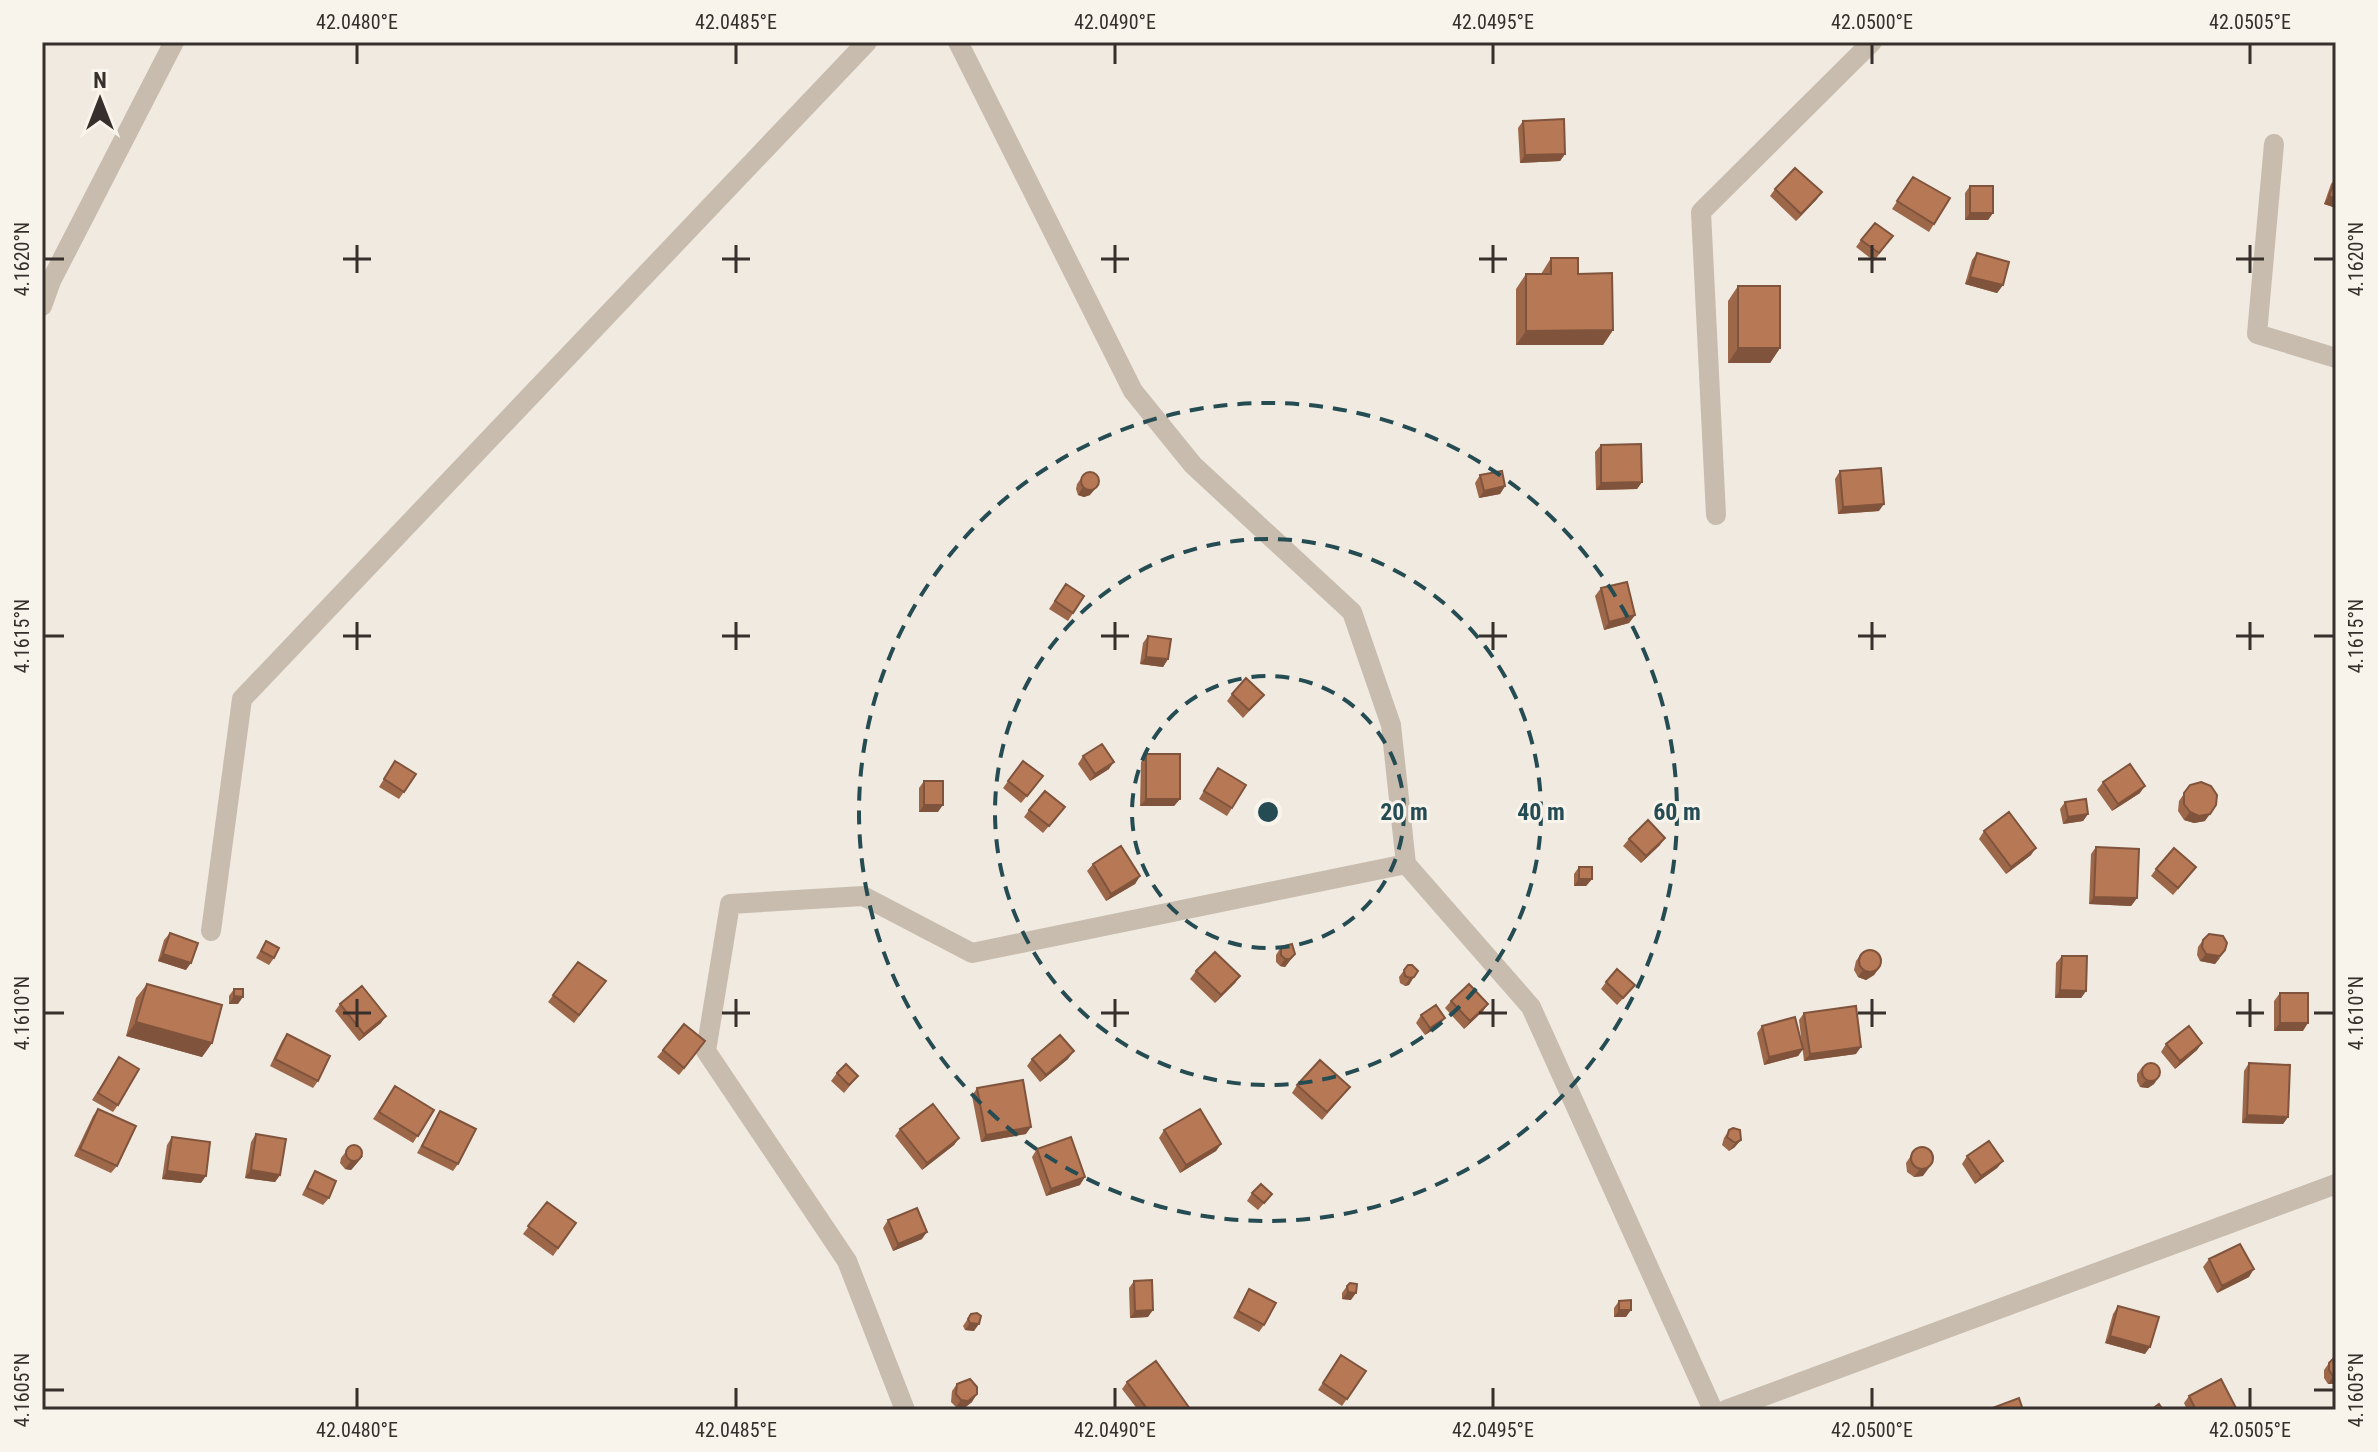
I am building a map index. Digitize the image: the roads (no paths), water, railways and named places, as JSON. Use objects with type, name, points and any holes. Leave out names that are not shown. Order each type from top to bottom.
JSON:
[{"type":"street","points":[[42,306],[51,281],[174,42]]},
{"type":"street","points":[[211,931],[242,699],[867,42]]},
{"type":"street","points":[[958,42],[1133,391],[1193,465],[1352,612],[1391,725],[1406,864],[1531,1007],[1713,1410]]},
{"type":"street","points":[[1716,515],[1701,212],[1872,42]]},
{"type":"street","points":[[2274,144],[2257,334],[2336,358]]},
{"type":"street","points":[[905,1410],[847,1261],[706,1051],[730,904],[863,896],[972,953],[1406,864]]},
{"type":"street","points":[[1726,1410],[2336,1184]]}]
